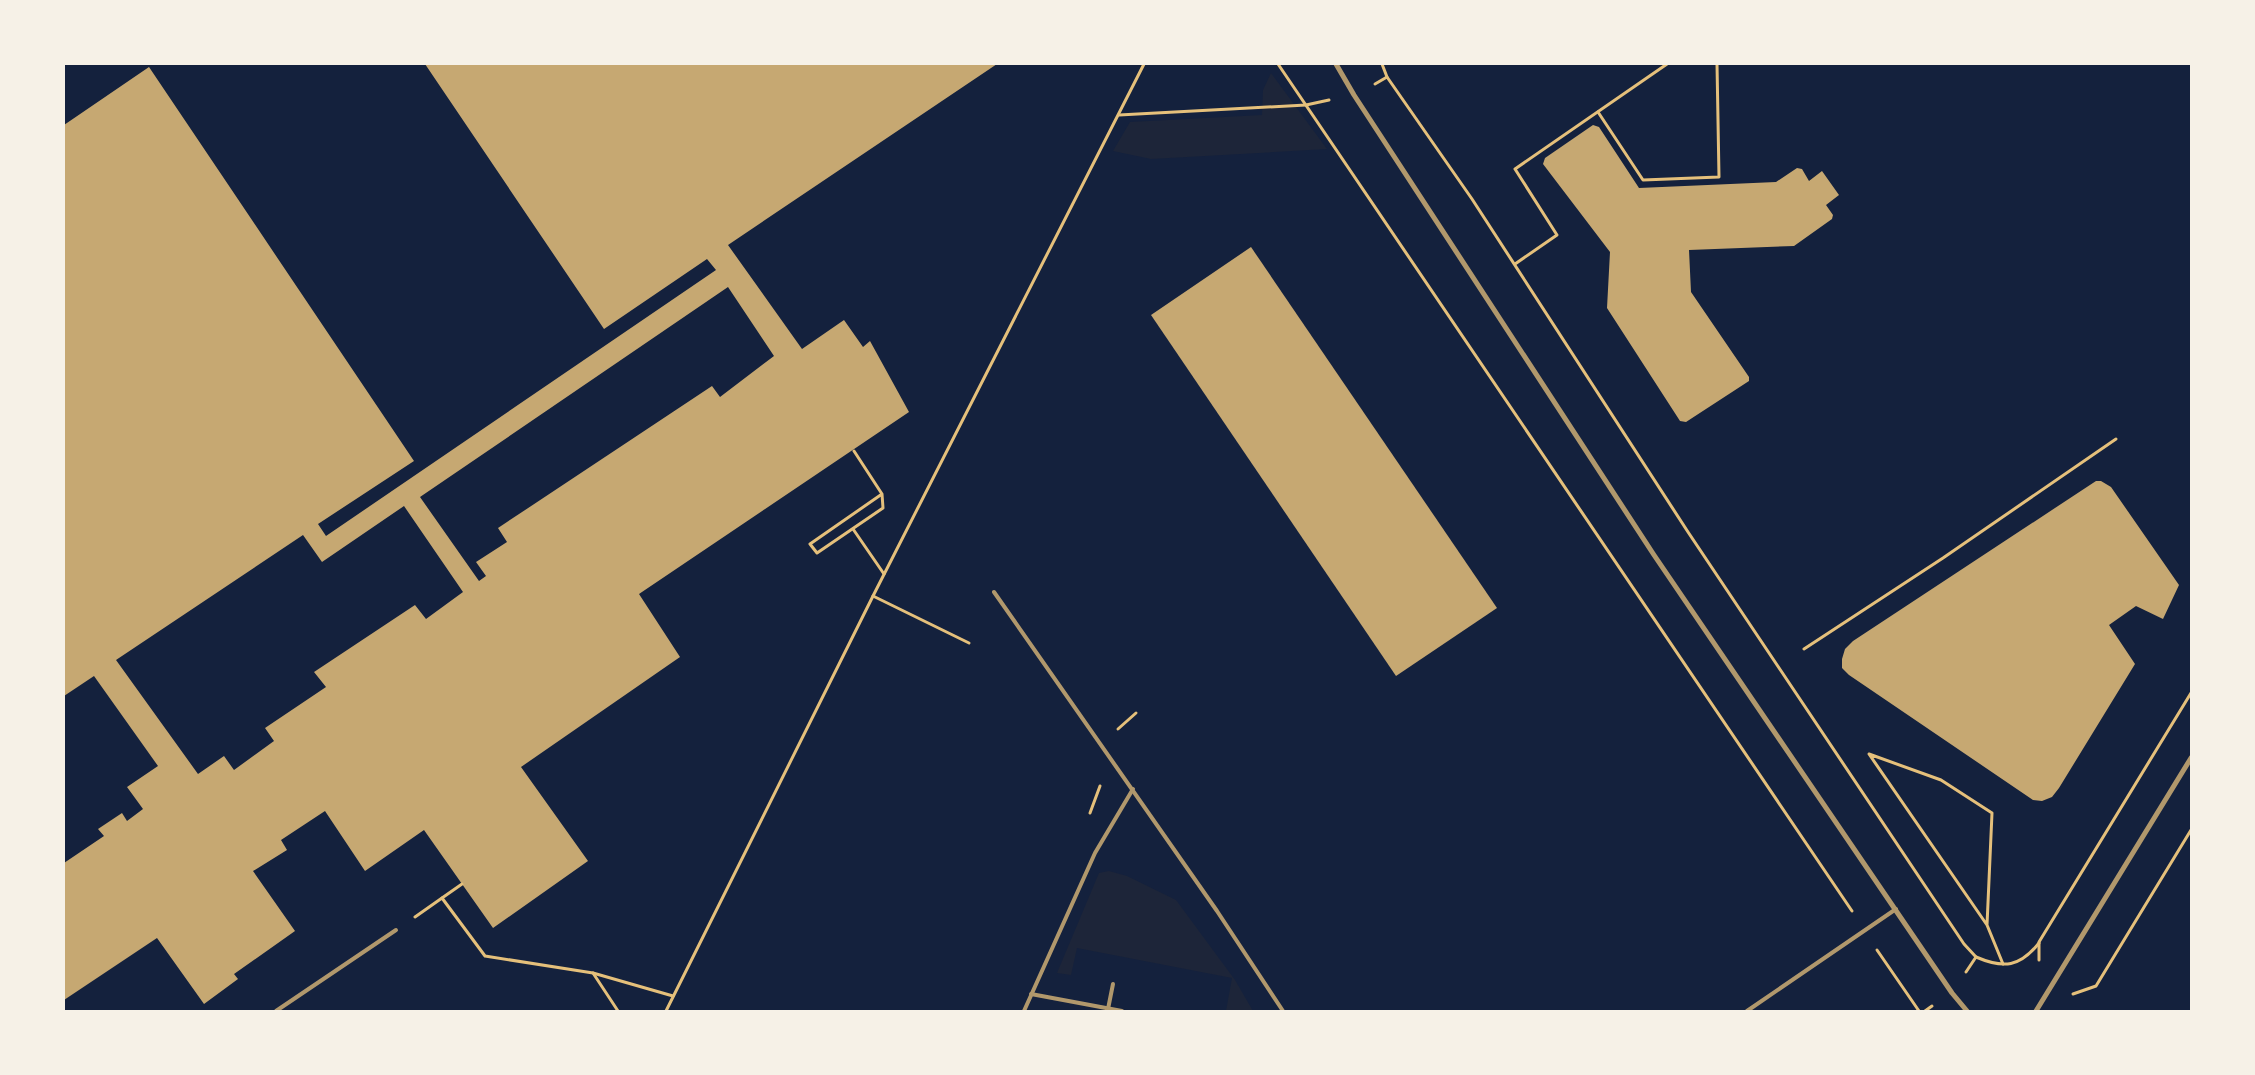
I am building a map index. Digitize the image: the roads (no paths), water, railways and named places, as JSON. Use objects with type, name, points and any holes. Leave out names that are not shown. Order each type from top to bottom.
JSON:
[{"type":"street","points":[[1336,64],[1354,95],[1654,555],[1952,993],[1967,1011]]},
{"type":"street","points":[[2036,1011],[2191,758]]},
{"type":"lane","points":[[994,592],[1066,697],[1133,789],[1283,1011]]},
{"type":"lane","points":[[1024,1011],[1095,853],[1133,789]]},
{"type":"lane","points":[[1748,1011],[1896,909]]},
{"type":"lane","points":[[276,1011],[396,930]]},
{"type":"lane","points":[[1108,1009],[1113,984]]},
{"type":"lane","points":[[1031,994],[1122,1011]]}]
